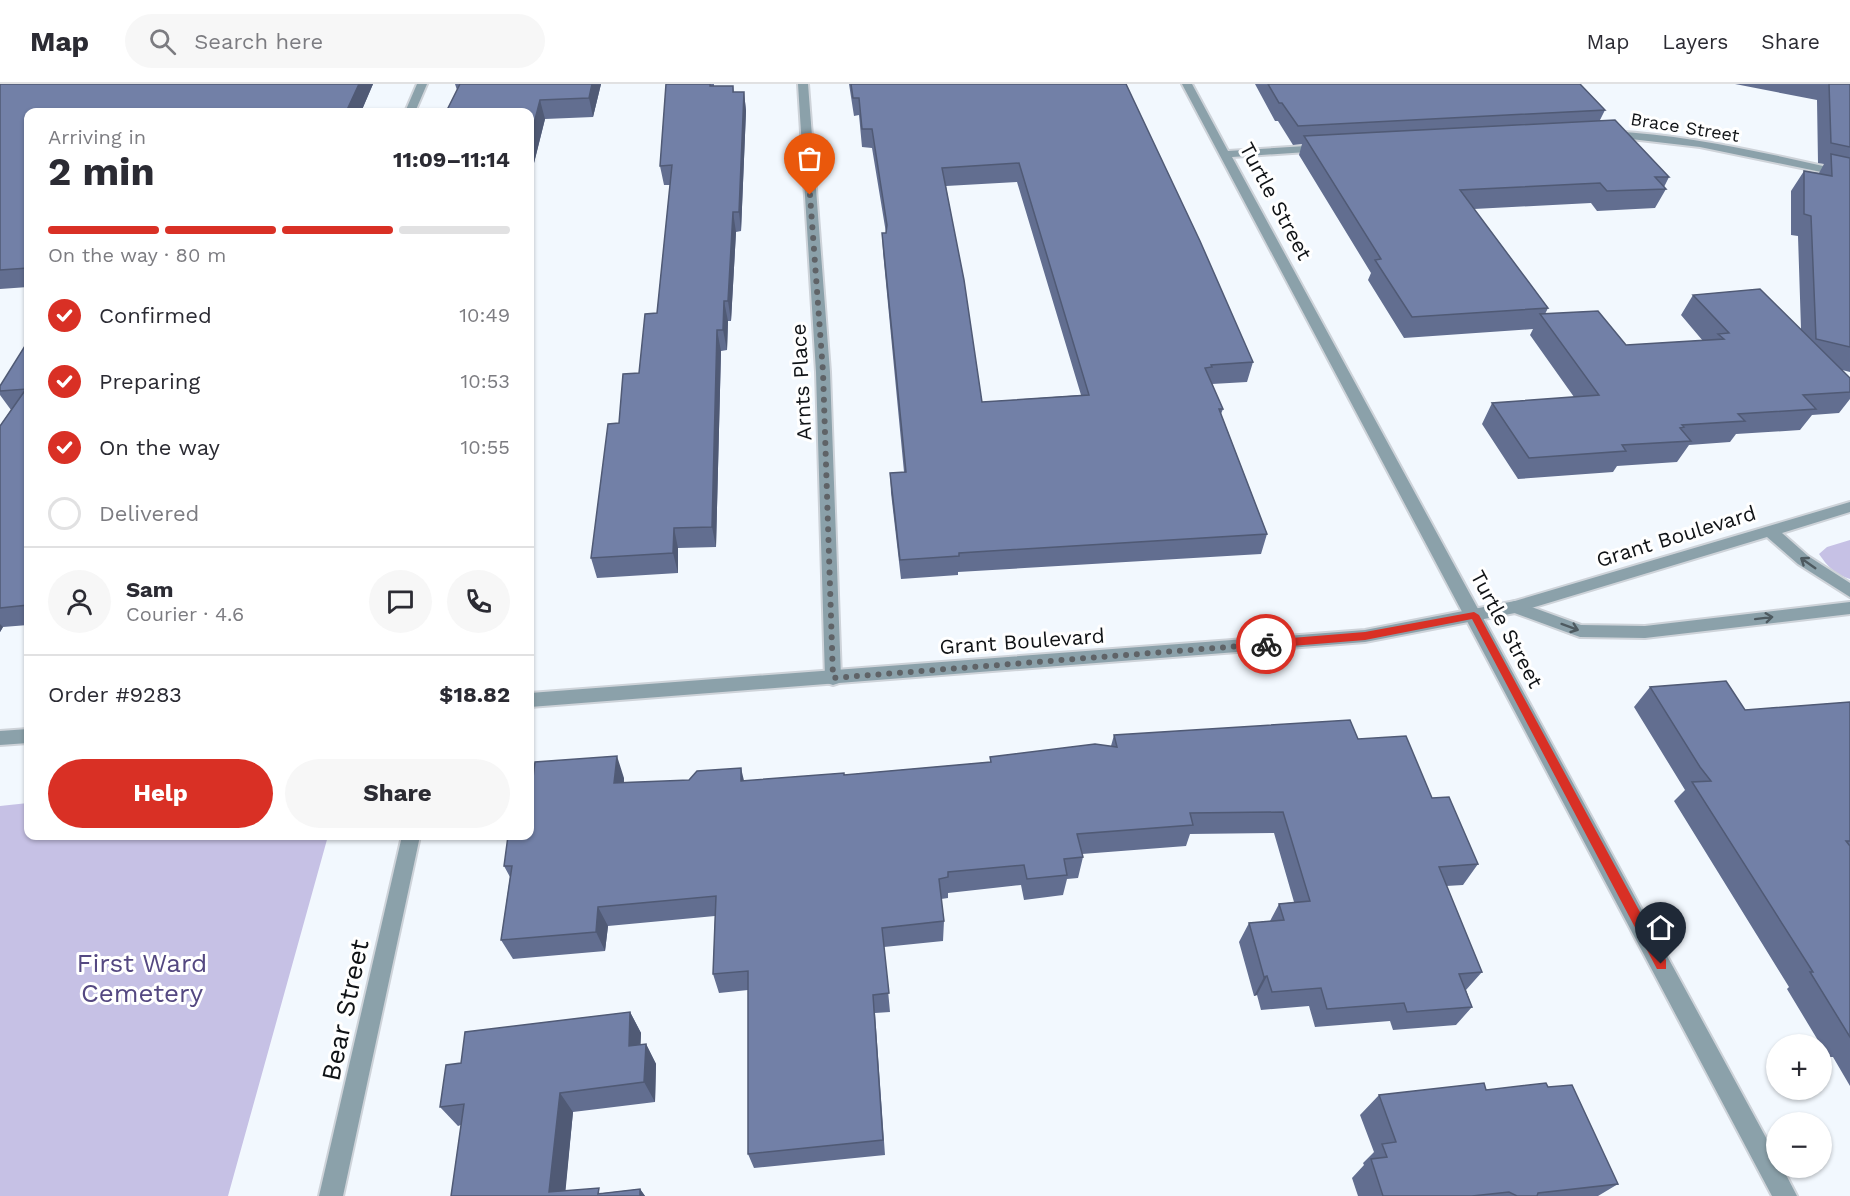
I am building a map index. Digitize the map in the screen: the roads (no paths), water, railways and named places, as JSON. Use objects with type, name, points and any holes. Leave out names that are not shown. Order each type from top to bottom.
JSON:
[{"type":"street","points":[[412,108],[422,84]]},
{"type":"street","name":"Arnts Place","points":[[802,84],[823,372],[833,678]]},
{"type":"street","name":"Turtle Street","points":[[1187,84],[1785,1196]]},
{"type":"street","name":"Brace Street","points":[[1593,134],[1637,134],[1702,144],[1850,175]]},
{"type":"street","points":[[1225,154],[1332,148]]},
{"type":"street","name":"Grant Boulevard","points":[[534,700],[1365,636],[1515,607],[1850,507]]},
{"type":"street","points":[[1770,531],[1803,560],[1850,591]]},
{"type":"street","points":[[1515,607],[1580,631],[1645,632],[1850,608]]},
{"type":"street","points":[[0,738],[24,736]]},
{"type":"street","name":"Bear Street","points":[[331,1196],[410,840]]},
{"type":"park label","name":"First Ward Cemetery","points":[[142,978]]}]
